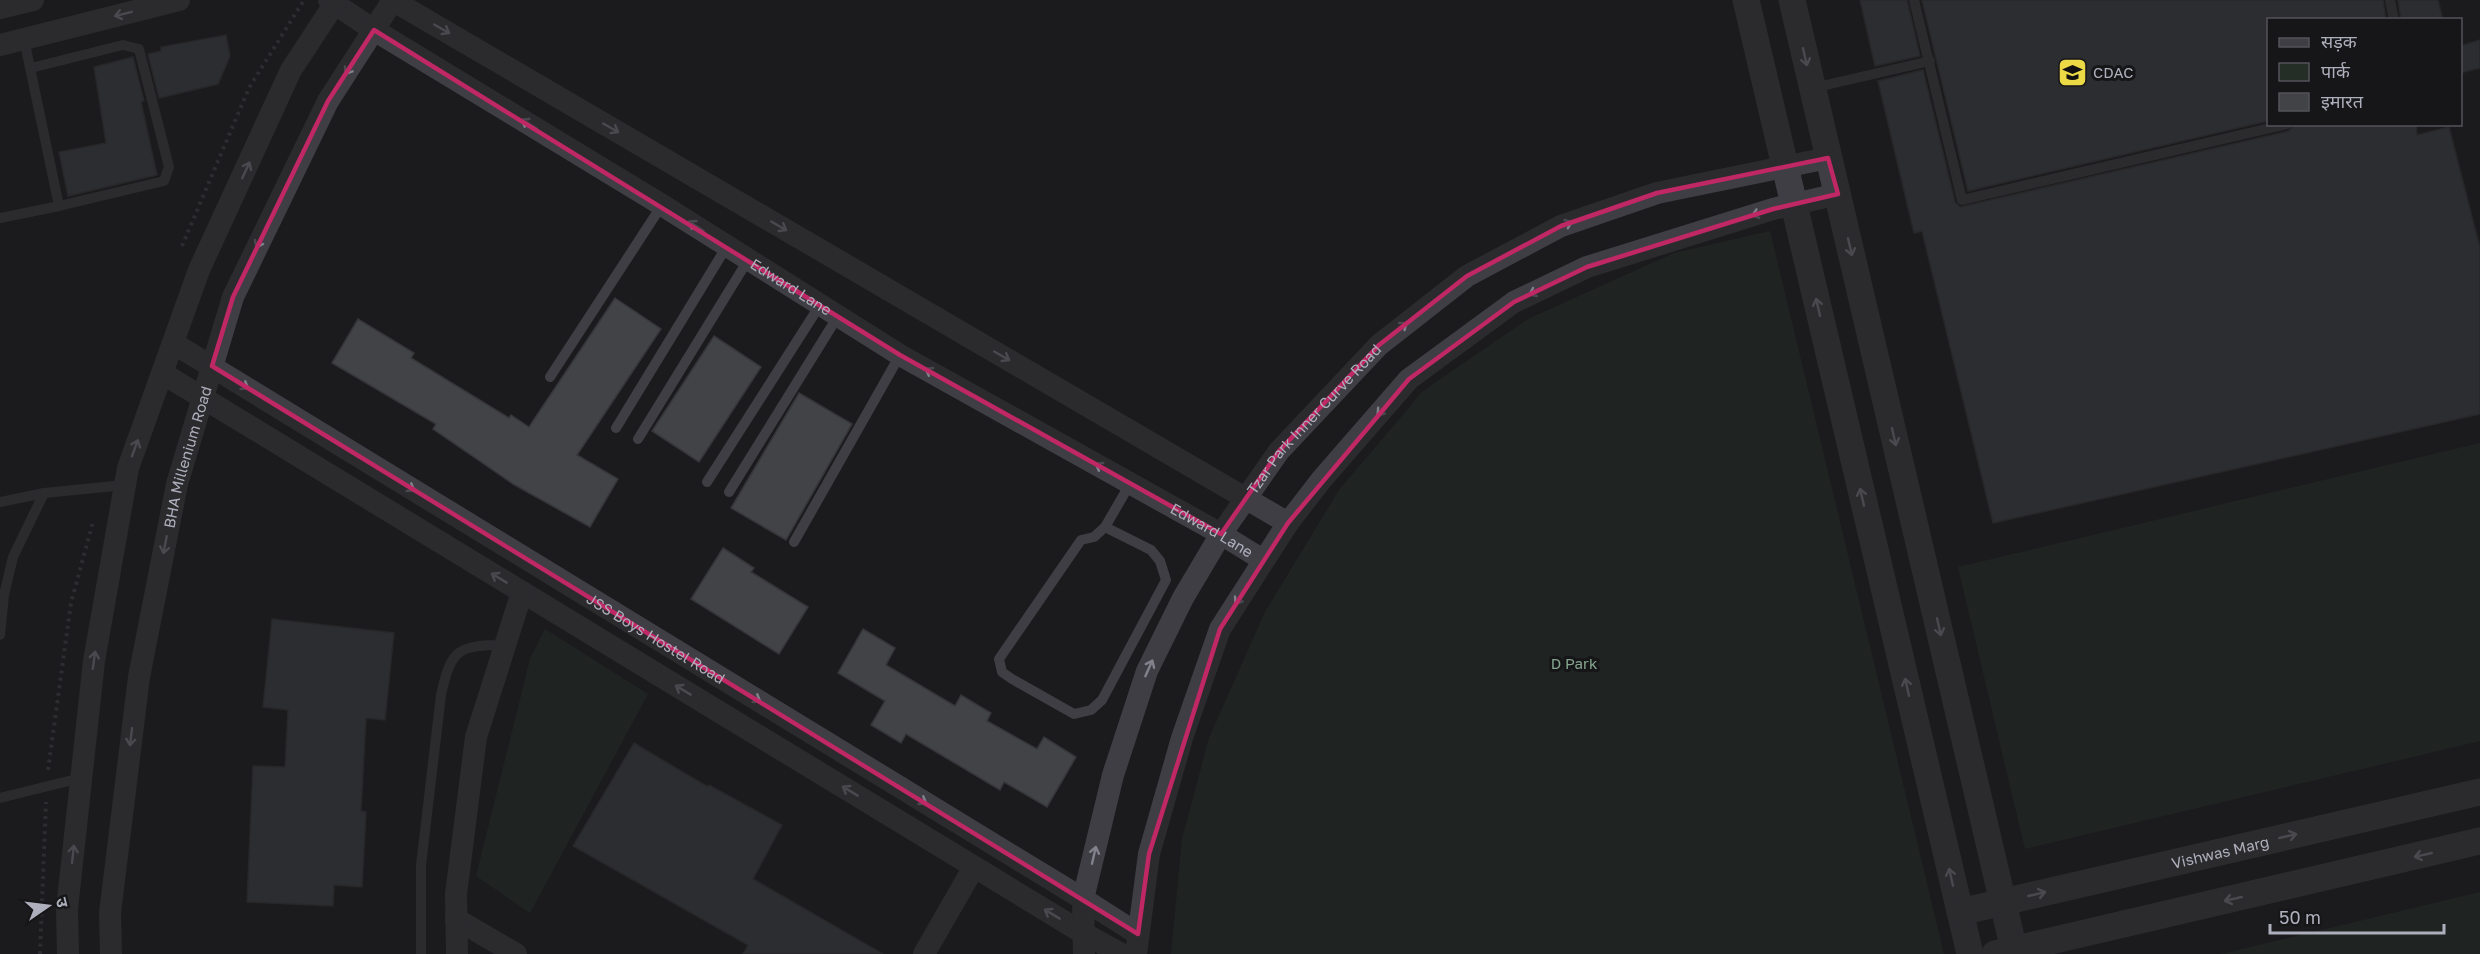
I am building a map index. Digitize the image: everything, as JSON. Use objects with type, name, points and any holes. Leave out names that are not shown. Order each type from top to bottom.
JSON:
[{"type":"street","points":[[0,8],[33,0]]},
{"type":"street","points":[[0,45],[179,0]]},
{"type":"street","points":[[392,0],[1288,523]]},
{"type":"street","name":"BHA Millenium Road","points":[[111,954],[110,913],[139,677],[177,484],[232,297],[328,101],[392,0]]},
{"type":"street","points":[[1746,0],[1970,954]]},
{"type":"street","points":[[1792,0],[2003,902],[2008,952],[2480,842]]},
{"type":"street","points":[[68,954],[67,909],[94,661],[128,468],[200,270],[291,70],[334,1]]},
{"type":"street","name":"Edward Lane","points":[[334,1],[374,30],[662,205],[900,355],[1221,534],[1263,560]]},
{"type":"street","name":"Tzar Park Inner Curve Road","points":[[1083,943],[1083,899],[1113,775],[1147,671],[1183,598],[1245,497],[1279,451],[1378,345],[1467,276],[1561,225],[1657,193],[1828,158]]},
{"type":"street","points":[[1137,944],[1149,854],[1182,738],[1220,629],[1288,523],[1322,479],[1409,379],[1514,302],[1587,267],[1773,209],[1838,194]]},
{"type":"street","name":"JSS Boys Hostel Road","points":[[173,343],[1083,899],[1137,944]]},
{"type":"street","name":"JSS Boys Hostel Road","points":[[162,373],[974,867],[1083,943],[1121,954]]},
{"type":"street","points":[[457,954],[456,894],[476,737],[522,592]]},
{"type":"street","points":[[599,639],[614,612]]},
{"type":"street","name":"Vishwas Marg","points":[[1960,912],[2480,792]]},
{"type":"street","points":[[924,954],[974,867]]},
{"type":"street","points":[[456,919],[516,954]]},
{"type":"lane","points":[[1914,0],[1962,200],[2278,126]]},
{"type":"lane","points":[[2390,0],[2394,18]]},
{"type":"lane","points":[[24,39],[59,206]]},
{"type":"lane","points":[[0,218],[164,181],[169,167],[139,49],[123,45],[31,68]]},
{"type":"lane","points":[[1813,88],[1930,61]]},
{"type":"lane","points":[[549,377],[662,205]]},
{"type":"lane","points":[[616,428],[727,246]]},
{"type":"lane","points":[[638,439],[748,260]]},
{"type":"lane","points":[[707,482],[829,311]]},
{"type":"lane","points":[[729,492],[829,311]]},
{"type":"lane","points":[[794,543],[900,355]]},
{"type":"lane","points":[[1105,527],[1150,550],[1160,561],[1166,580],[1102,700],[1091,710],[1074,714],[1002,672],[999,659],[1081,540],[1094,537],[1105,527],[1130,484]]},
{"type":"lane","points":[[0,502],[44,493],[125,485]]},
{"type":"lane","points":[[0,635],[4,595],[13,557],[44,493]]},
{"type":"lane","points":[[421,954],[421,865],[441,695],[447,668],[458,652],[481,645],[505,645]]},
{"type":"lane","points":[[0,798],[81,778]]},
{"type":"highlighted area","points":[[374,30],[900,355],[1221,534],[1279,451],[1379,345],[1467,276],[1561,226],[1657,193],[1828,158],[1838,194],[1773,209],[1587,267],[1514,302],[1409,379],[1288,523],[1220,629],[1149,854],[1138,934],[212,366],[233,297],[328,101]]},
{"type":"green space","name":"D Park","points":[[1770,231],[1944,954],[1171,954],[1182,839],[1209,738],[1265,612],[1339,490],[1423,391],[1528,319],[1674,253]]},
{"type":"green space","points":[[2480,443],[2480,741],[2025,849],[1958,567]]},
{"type":"green space","points":[[545,629],[648,694],[530,913],[476,876],[530,659]]},
{"type":"green space","points":[[2480,892],[2480,954],[2221,954]]},
{"type":"building","points":[[1860,0],[1907,0],[1920,56],[1875,66]]},
{"type":"building","name":"CDAC","points":[[1922,0],[2383,0],[2386,18],[2267,18],[2267,121],[1968,191]]},
{"type":"building","points":[[2398,0],[2438,0],[2442,18],[2401,18]]},
{"type":"building","points":[[226,35],[230,56],[218,84],[159,98],[148,54],[161,51],[161,47]]},
{"type":"building","points":[[2480,40],[2480,68],[2462,72],[2462,45]]},
{"type":"building","points":[[133,57],[144,101],[141,102],[157,175],[68,196],[59,152],[106,143],[94,67]]},
{"type":"building","points":[[1923,70],[1955,202],[1960,207],[2289,131],[2293,126],[2416,126],[2417,135],[2449,127],[2480,248],[2480,414],[1993,523],[1922,231],[1914,233],[1878,81]]},
{"type":"building","points":[[615,298],[661,329],[577,455],[618,479],[590,527],[513,484],[433,429],[436,424],[332,363],[358,319],[414,353],[411,358],[509,418],[511,415],[529,427]]},
{"type":"building","points":[[714,336],[761,367],[699,462],[652,431]]},
{"type":"building","points":[[799,393],[852,424],[786,540],[731,508]]},
{"type":"building","points":[[723,548],[754,568],[751,572],[808,607],[779,654],[691,599]]},
{"type":"building","points":[[272,619],[394,633],[385,720],[366,718],[361,811],[366,812],[362,887],[334,885],[333,906],[247,902],[253,766],[285,767],[288,710],[263,707]]},
{"type":"building","points":[[863,629],[895,648],[886,665],[955,706],[961,695],[991,713],[987,721],[1037,749],[1044,737],[1076,757],[1047,807],[1004,782],[1000,790],[906,734],[901,743],[871,725],[885,701],[838,673]]},
{"type":"building","points":[[634,743],[708,787],[709,785],[782,825],[753,879],[883,954],[743,954],[748,945],[573,846]]},
{"type":"place","name":"CDAC","points":[[2072,72]]}]
